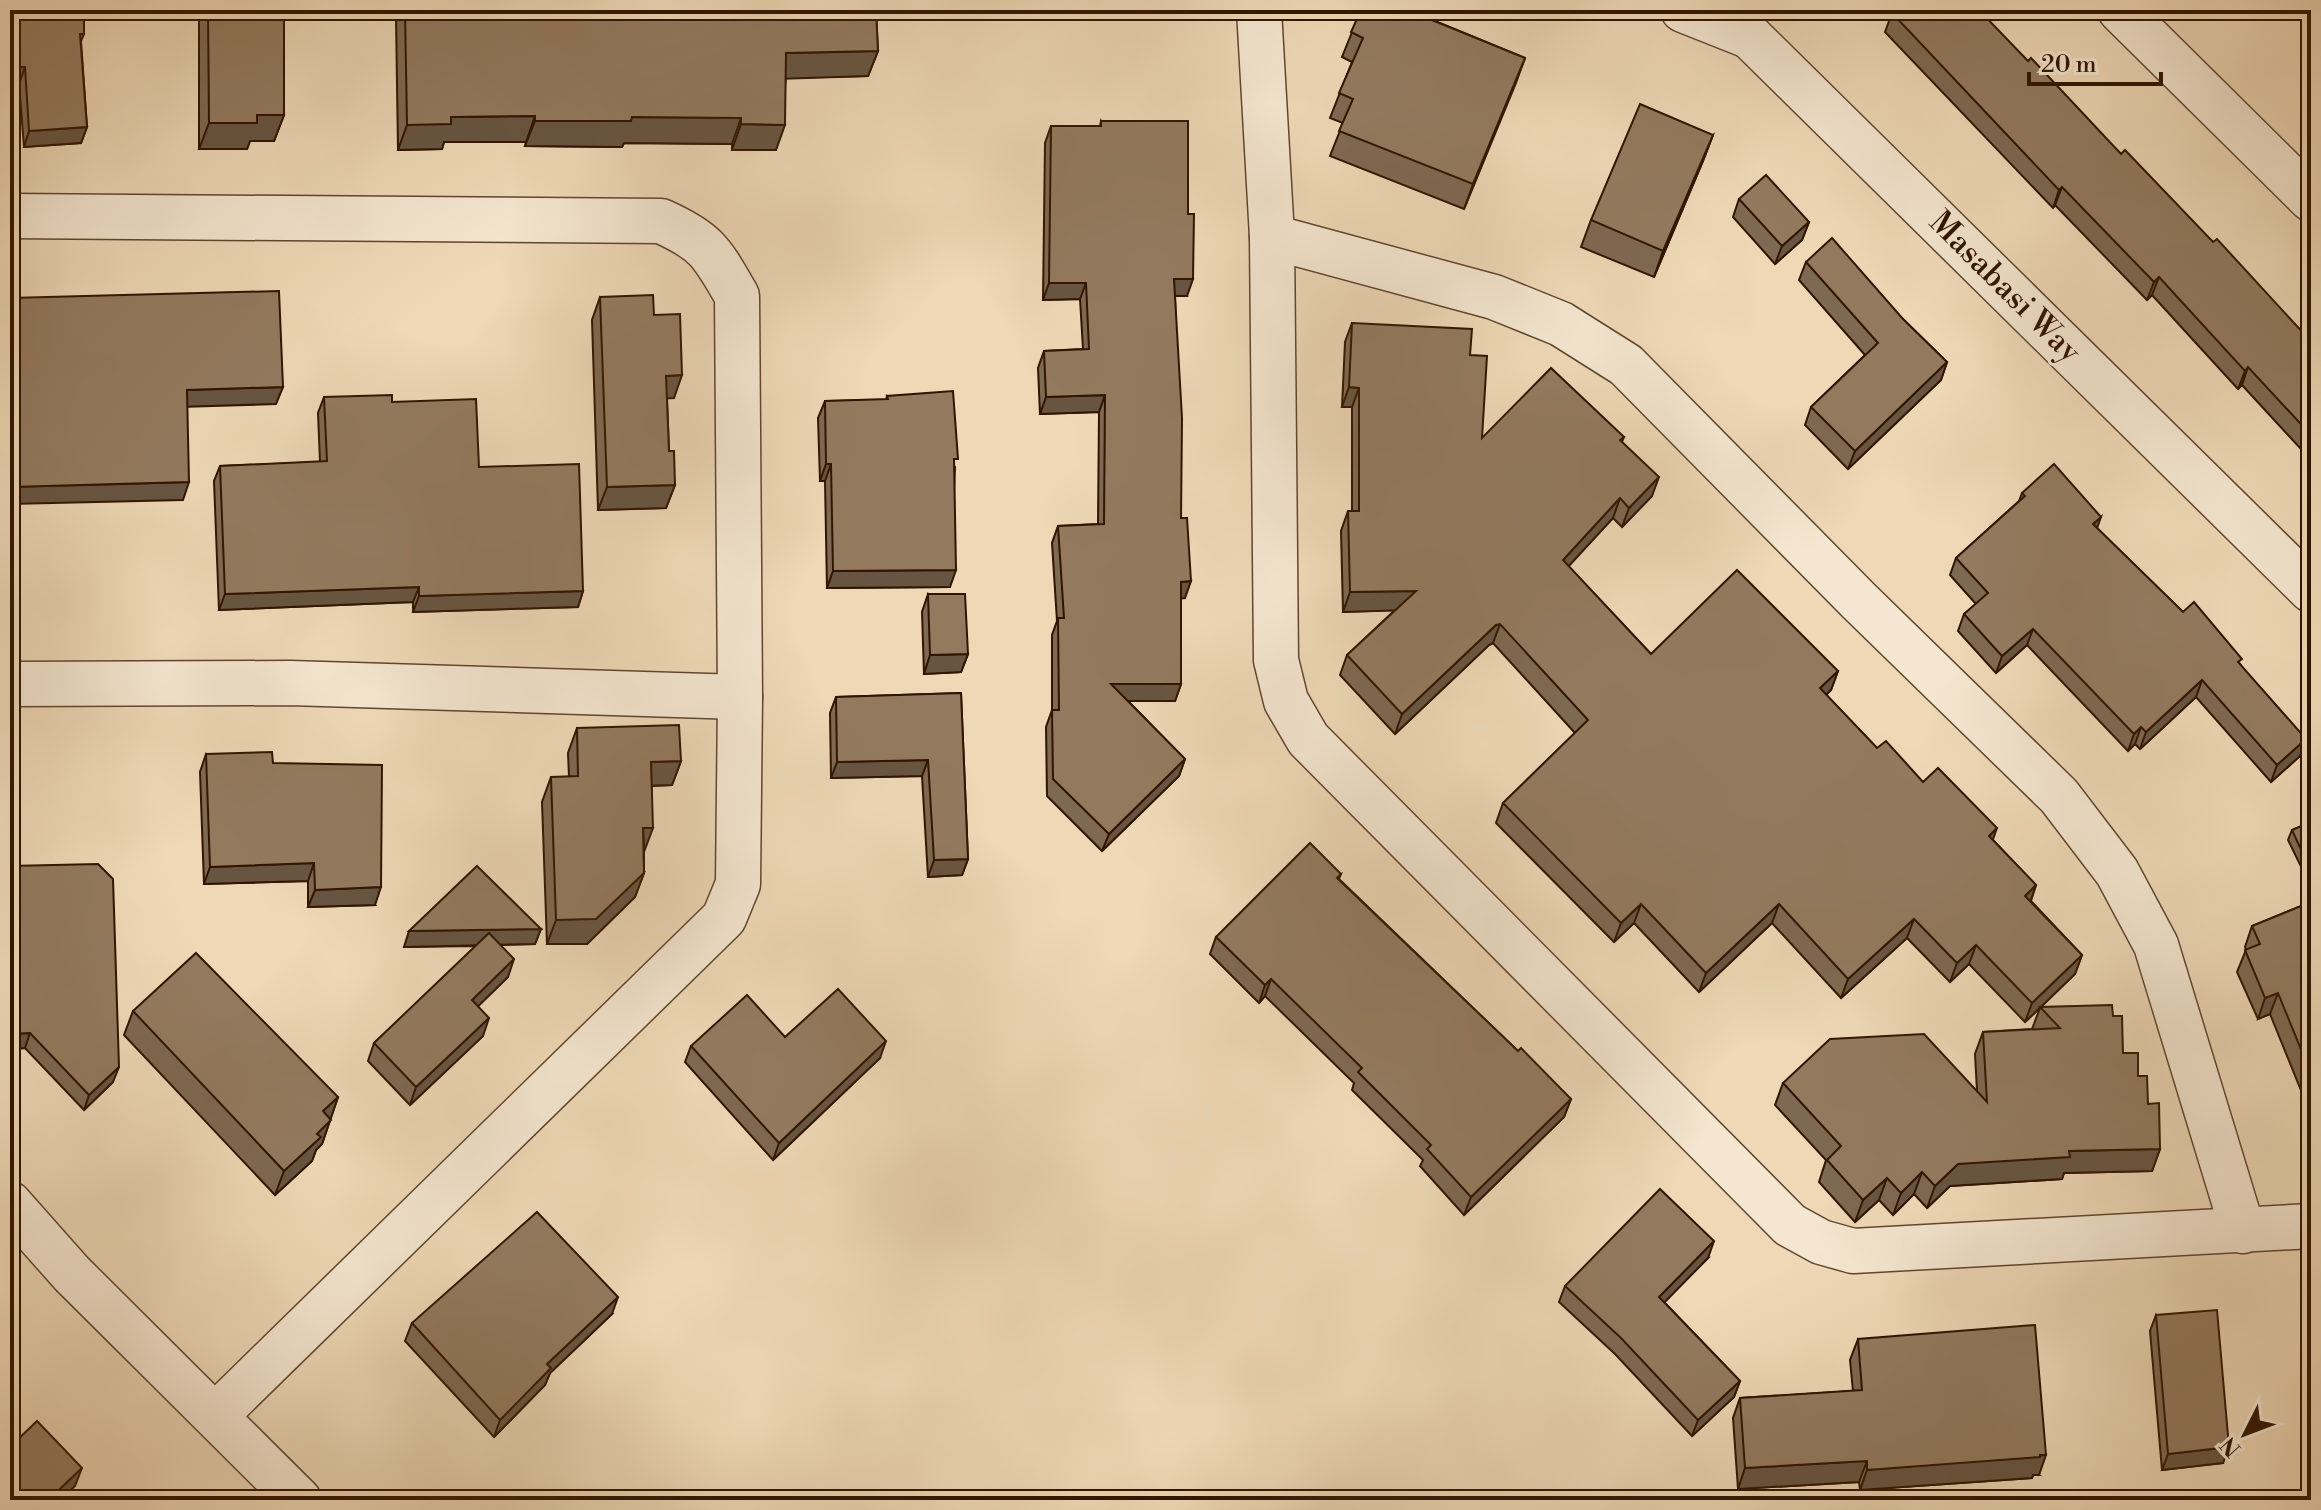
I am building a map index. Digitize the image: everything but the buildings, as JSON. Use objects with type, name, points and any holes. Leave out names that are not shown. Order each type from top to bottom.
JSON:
[{"type":"street","points":[[1259,10],[1272,237],[1276,660],[1286,701],[1308,739],[1790,1225],[1821,1242],[1853,1251],[2311,1226]]},
{"type":"street","name":"Masabasi Way","points":[[1683,10],[1741,19],[2311,590]]},
{"type":"street","points":[[2120,10],[2311,199]]},
{"type":"street","points":[[10,216],[661,221],[692,235],[715,257],[737,296],[738,884],[724,918],[216,1415]]},
{"type":"street","points":[[1272,237],[1494,297],[1561,324],[1626,365],[1870,612],[2059,796],[2117,872],[2156,945],[2243,1231]]},
{"type":"street","points":[[10,684],[290,683],[740,697]]},
{"type":"street","points":[[10,1204],[72,1274],[299,1500]]}]
